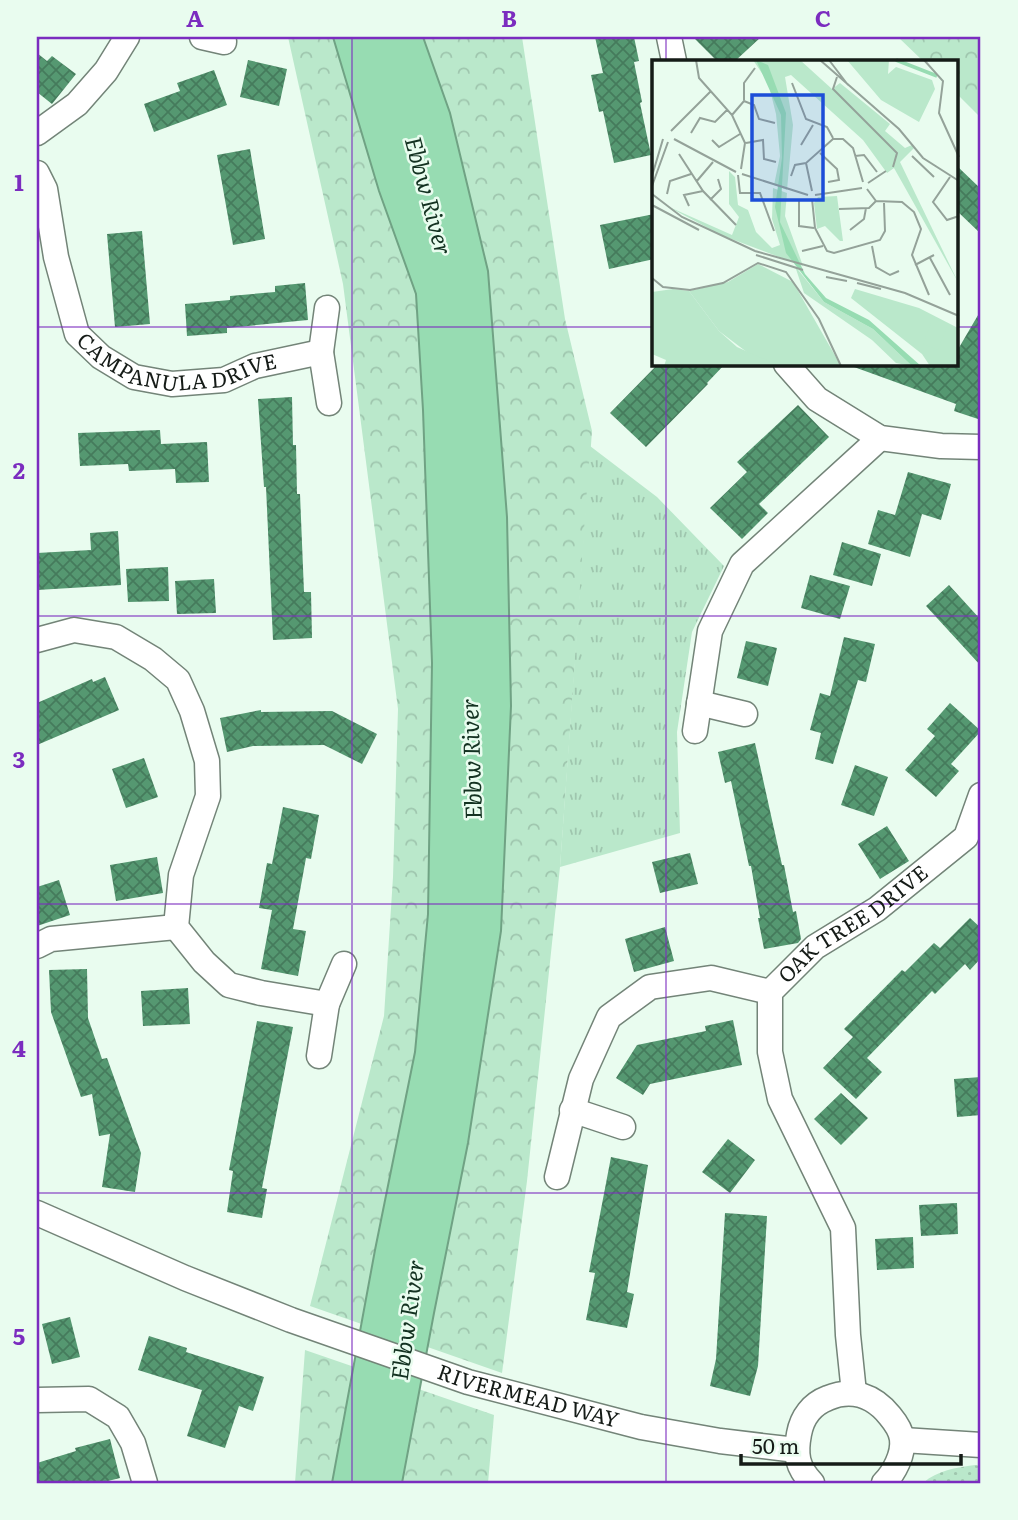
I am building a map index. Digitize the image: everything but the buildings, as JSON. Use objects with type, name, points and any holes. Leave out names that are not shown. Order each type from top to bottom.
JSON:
[{"type":"street","points":[[37,133],[77,104],[106,71],[127,37]]},
{"type":"street","points":[[669,37],[674,60]]},
{"type":"street","name":"CAMPANULA DRIVE","points":[[37,173],[45,189],[55,257],[78,334],[101,357],[134,377],[173,384],[224,380],[255,366],[321,352]]},
{"type":"street","points":[[327,308],[321,352],[329,403]]},
{"type":"street","points":[[788,366],[817,399],[880,438],[941,446],[981,446]]},
{"type":"street","points":[[695,731],[710,631],[743,564],[880,438]]},
{"type":"street","points":[[37,640],[74,630],[116,637],[153,659],[178,680],[192,710],[207,761],[208,796],[181,875],[176,927],[204,962],[229,985],[327,1004]]},
{"type":"street","points":[[699,703],[745,714]]},
{"type":"street","name":"OAK TREE DRIVE","points":[[854,1393],[848,1335],[843,1228],[780,1100],[770,1052],[770,992],[815,947],[974,844],[981,795]]},
{"type":"street","points":[[37,946],[51,939],[176,927]]},
{"type":"street","points":[[319,1056],[327,1004],[344,964]]},
{"type":"street","points":[[557,1177],[581,1079],[609,1017],[650,987],[711,978],[770,992]]},
{"type":"street","points":[[572,1110],[623,1127]]},
{"type":"street","name":"RIVERMEAD WAY","points":[[37,1213],[185,1279],[291,1320],[468,1382],[641,1427],[720,1441],[796,1450]]},
{"type":"street","points":[[812,1483],[799,1465],[796,1450],[800,1423],[811,1408],[821,1401],[838,1394],[854,1393],[882,1405],[897,1425],[902,1440],[900,1453],[893,1473],[884,1483]]},
{"type":"street","points":[[37,1400],[89,1399],[117,1417],[133,1443],[145,1483]]},
{"type":"street","points":[[902,1440],[981,1445]]},
{"type":"green space","points":[[288,37],[522,37],[565,319],[592,431],[560,867],[527,1181],[502,1373],[310,1306],[384,1016],[393,877],[398,709],[343,284]]},
{"type":"green space","points":[[898,37],[981,37],[981,118],[958,95],[958,60],[922,60]]},
{"type":"green space","points":[[590,446],[657,497],[724,566],[692,632],[677,732],[680,833],[560,867]]},
{"type":"green space","points":[[305,1350],[494,1415],[488,1483],[295,1483]]},
{"type":"green space","points":[[981,1466],[981,1483],[923,1483],[941,1472]]},
{"type":"water","name":"Ebbw River","points":[[333,37],[423,37],[450,113],[488,271],[507,517],[511,706],[501,931],[468,1143],[402,1483],[332,1483],[415,1052],[428,914],[432,663],[423,410],[416,294],[379,191]]}]
